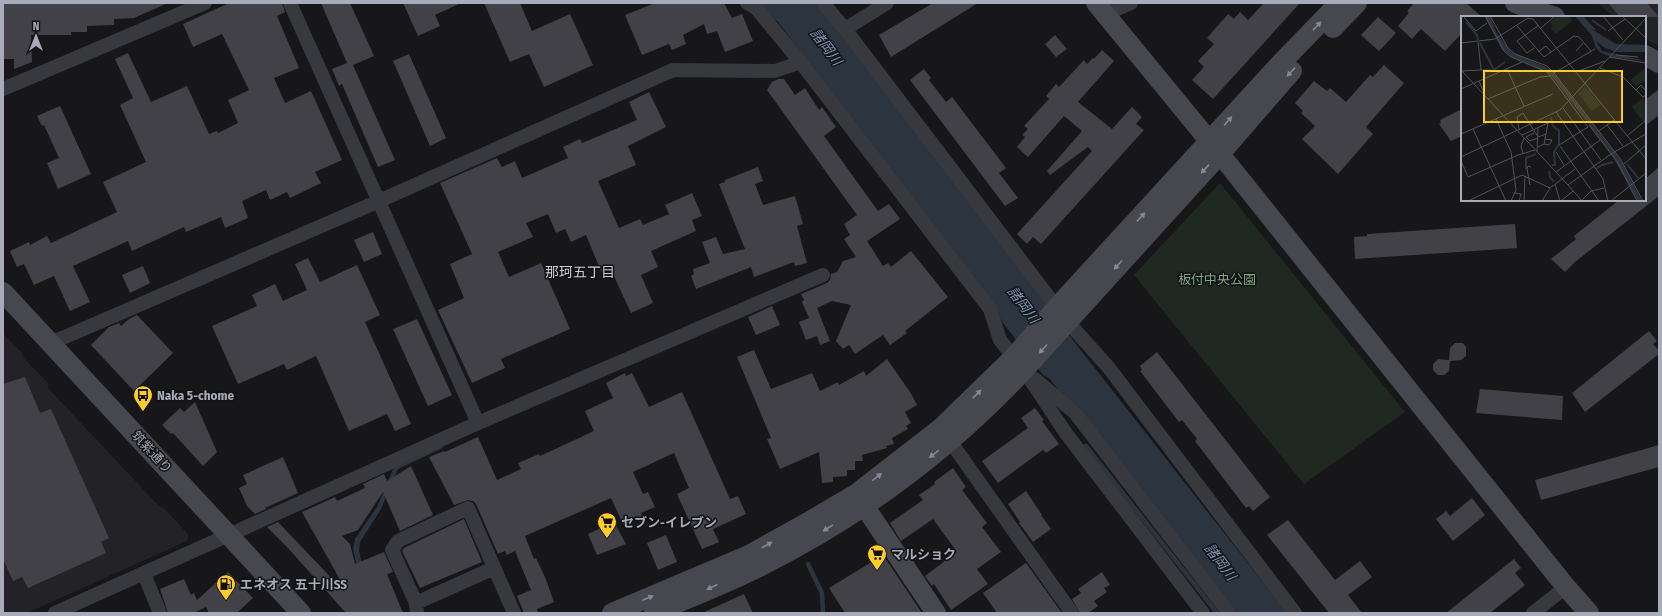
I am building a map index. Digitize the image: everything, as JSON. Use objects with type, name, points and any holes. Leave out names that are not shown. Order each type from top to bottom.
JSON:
[{"type":"street","points":[[3,89],[204,3]]},
{"type":"street","points":[[290,3],[478,423]]},
{"type":"street","points":[[747,3],[756,8],[801,62],[990,309],[1000,340],[1019,363],[1065,432],[1203,613]]},
{"type":"street","points":[[823,3],[845,29],[1062,319],[1109,368],[1295,613]]},
{"type":"street","points":[[845,29],[887,3]]},
{"type":"street","points":[[1131,3],[1100,9],[1214,148],[1566,587],[1589,613]]},
{"type":"street","points":[[1214,148],[1279,64],[1339,3]]},
{"type":"street","points":[[654,613],[756,568],[811,538],[860,500],[941,428],[1019,363],[1062,319],[1214,148],[1357,3]]},
{"type":"street","points":[[1515,3],[1552,16]]},
{"type":"street","points":[[1646,56],[1659,63]]},
{"type":"street","points":[[50,343],[379,202],[673,70],[775,71],[801,62]]},
{"type":"street","points":[[56,613],[478,423],[823,275]]},
{"type":"street","name":"筑紫通り","points":[[3,292],[300,613]]},
{"type":"street","points":[[612,613],[749,555],[860,500],[950,441],[1004,391],[1019,363]]},
{"type":"street","points":[[1019,363],[1075,413],[1229,613]]},
{"type":"street","points":[[950,441],[1072,613]]},
{"type":"street","points":[[860,500],[936,613]]},
{"type":"street","points":[[494,568],[416,608],[392,550],[398,541],[468,508],[514,613]]},
{"type":"street","points":[[144,574],[160,613]]},
{"type":"street","points":[[1532,613],[1566,587]]},
{"type":"shaded area","points":[[1598,3],[1659,3],[1659,46],[1646,40],[1646,16],[1612,16]]},
{"type":"shaded area","points":[[3,333],[48,383],[48,388],[159,506],[164,508],[188,534],[187,541],[27,613],[3,613]]},
{"type":"green space","name":"板付中央公園","points":[[1220,183],[1405,412],[1304,484],[1134,275]]},
{"type":"water","name":"諸岡川","points":[[753,3],[819,3],[1072,339],[1287,613],[1231,613],[1050,379],[1043,375],[1003,323],[995,308],[778,22]]},
{"type":"water","points":[[442,445],[443,448],[398,469],[381,509],[360,542],[359,550],[368,594],[363,595],[353,549],[355,539],[377,507],[394,467]]},
{"type":"building","points":[[3,3],[168,3],[134,18],[114,19],[114,25],[87,26],[87,32],[71,32],[71,35],[31,35],[32,62],[14,69],[14,59],[3,59]]},
{"type":"building","points":[[229,3],[282,3],[285,12],[277,16],[299,68],[274,78],[285,103],[311,91],[342,160],[315,172],[321,183],[290,198],[287,192],[270,200],[266,190],[242,201],[248,218],[225,228],[221,217],[186,232],[184,227],[132,251],[128,241],[73,266],[90,302],[70,311],[54,276],[34,285],[24,264],[17,267],[10,251],[29,242],[30,245],[47,236],[51,243],[117,212],[103,182],[146,162],[120,105],[133,98],[115,59],[128,53],[151,102],[187,86],[209,134],[217,131],[218,133],[238,123],[228,100],[249,90],[222,34],[193,47],[183,24]]},
{"type":"building","points":[[321,3],[350,3],[374,56],[353,65],[395,160],[378,167],[342,84],[339,86],[332,69],[347,63]]},
{"type":"building","points":[[403,3],[461,3],[435,15],[440,26],[418,36]]},
{"type":"building","points":[[484,3],[520,3],[532,31],[570,14],[593,65],[544,87],[529,54],[510,62]]},
{"type":"building","points":[[655,3],[724,3],[732,18],[742,14],[753,41],[725,52],[717,31],[707,34],[704,24],[683,35],[686,44],[672,50],[669,44],[642,55],[625,15]]},
{"type":"building","points":[[933,3],[978,3],[891,57],[879,35]]},
{"type":"building","points":[[1264,3],[1300,3],[1213,99],[1192,80],[1204,67],[1198,61],[1214,44],[1207,38],[1228,14],[1234,19],[1240,12],[1248,20]]},
{"type":"building","points":[[1414,3],[1466,3],[1481,16],[1461,16],[1461,34],[1445,51],[1421,29],[1412,39],[1398,26],[1409,13],[1407,11]]},
{"type":"building","points":[[1608,3],[1647,3],[1659,17],[1646,16],[1619,16]]},
{"type":"building","points":[[1378,17],[1396,33],[1379,51],[1361,35]]},
{"type":"building","points":[[1055,35],[1067,49],[1056,57],[1045,44]]},
{"type":"building","points":[[1102,50],[1114,61],[1078,102],[1112,129],[1132,107],[1142,117],[1136,124],[1144,130],[1041,244],[1033,237],[1027,244],[1017,234],[1092,151],[1088,147],[1050,175],[1047,171],[1082,131],[1064,116],[1028,157],[1017,147],[1025,137],[1022,135],[1028,129],[1024,126],[1049,99],[1046,96],[1056,84],[1059,87],[1084,60],[1087,64]]},
{"type":"building","points":[[409,54],[446,138],[430,146],[393,61]]},
{"type":"building","points":[[1384,65],[1404,83],[1366,127],[1373,134],[1338,174],[1302,139],[1315,126],[1301,113],[1303,111],[1295,103],[1314,81],[1327,91],[1330,88],[1346,102],[1370,75],[1373,77]]},
{"type":"building","points":[[924,69],[931,78],[929,80],[946,102],[952,97],[1006,168],[999,173],[1018,198],[1005,206],[910,80]]},
{"type":"building","points":[[778,79],[784,79],[795,95],[805,88],[819,110],[822,107],[836,127],[824,136],[878,211],[889,204],[900,219],[867,241],[883,266],[888,263],[891,267],[911,251],[948,297],[905,331],[907,333],[890,345],[883,335],[855,354],[849,345],[843,349],[836,341],[851,305],[832,301],[817,308],[830,341],[820,345],[817,336],[806,340],[799,322],[809,318],[802,302],[804,300],[801,294],[827,283],[830,280],[831,274],[837,272],[843,261],[856,257],[844,239],[850,235],[844,224],[857,215],[767,90],[772,82]]},
{"type":"building","points":[[1659,89],[1659,115],[1646,125],[1646,99]]},
{"type":"building","points":[[649,92],[666,127],[628,146],[636,165],[598,181],[619,228],[640,219],[643,225],[669,214],[665,205],[692,193],[702,216],[692,220],[696,231],[651,251],[658,267],[641,275],[653,303],[631,313],[612,272],[603,276],[586,235],[571,242],[565,229],[556,233],[548,214],[526,223],[533,237],[498,252],[509,277],[541,263],[570,329],[501,359],[505,368],[472,383],[438,310],[464,298],[450,264],[472,254],[440,183],[497,158],[502,167],[515,161],[522,178],[568,158],[563,147],[580,139],[582,143],[637,120],[629,102]]},
{"type":"building","points":[[60,106],[91,174],[58,189],[47,163],[59,158],[44,125],[42,126],[37,116]]},
{"type":"building","points":[[1461,110],[1461,136],[1451,141],[1439,124],[1441,123],[1440,120]]},
{"type":"building","points":[[758,167],[763,181],[755,184],[763,205],[795,196],[803,224],[797,226],[807,263],[795,266],[794,262],[754,277],[751,267],[696,289],[691,276],[694,274],[693,269],[710,263],[702,242],[716,237],[723,254],[745,249],[719,184],[725,182],[725,180]]},
{"type":"building","points":[[1659,167],[1659,196],[1575,262],[1565,272],[1551,259],[1576,239],[1574,236],[1618,201],[1646,201],[1646,178]]},
{"type":"building","points":[[1515,224],[1517,248],[1355,259],[1354,237],[1367,236],[1367,234]]},
{"type":"building","points":[[373,232],[382,254],[364,262],[354,240]]},
{"type":"building","points":[[308,258],[320,282],[357,265],[380,315],[365,322],[411,424],[395,431],[387,414],[349,431],[316,356],[287,370],[284,364],[238,384],[212,326],[257,306],[252,295],[275,284],[283,301],[307,290],[295,264]]},
{"type":"building","points":[[143,266],[150,283],[130,293],[122,275]]},
{"type":"building","points":[[772,306],[780,325],[756,335],[748,317]]},
{"type":"building","points":[[137,315],[173,353],[134,391],[91,345],[109,327],[119,323],[121,326],[129,319]]},
{"type":"building","points":[[417,319],[452,395],[428,406],[393,329]]},
{"type":"building","points":[[1649,331],[1657,341],[1653,344],[1659,351],[1659,354],[1585,412],[1572,393]]},
{"type":"building","points":[[1455,343],[1463,343],[1466,347],[1466,356],[1461,360],[1450,361],[1449,371],[1444,375],[1438,375],[1433,370],[1433,364],[1438,359],[1449,360],[1450,348]]},
{"type":"building","points":[[754,350],[771,389],[812,373],[820,391],[838,382],[839,385],[864,371],[866,376],[887,359],[910,392],[917,405],[905,412],[911,423],[906,426],[908,429],[892,438],[894,444],[886,446],[887,448],[862,455],[863,461],[855,461],[855,470],[847,470],[847,476],[833,477],[833,482],[822,483],[819,452],[780,469],[767,439],[771,438],[737,357]]},
{"type":"building","points":[[1157,352],[1270,497],[1253,511],[1249,506],[1246,508],[1195,441],[1197,439],[1182,420],[1179,422],[1140,371],[1142,370],[1140,366]]},
{"type":"building","points":[[625,373],[626,376],[632,373],[649,407],[682,392],[730,499],[738,496],[746,514],[713,529],[719,542],[702,549],[677,494],[689,488],[674,453],[633,472],[643,494],[648,492],[655,507],[641,513],[642,516],[623,524],[611,498],[525,536],[534,559],[536,558],[545,577],[554,602],[537,609],[538,613],[524,613],[517,596],[531,590],[515,551],[507,555],[505,551],[498,554],[476,504],[473,501],[468,500],[454,505],[429,457],[444,451],[445,452],[478,437],[497,480],[521,469],[518,463],[539,454],[540,456],[594,431],[585,411],[613,398],[606,383]]},
{"type":"building","points":[[25,377],[40,413],[51,409],[109,538],[101,542],[106,553],[28,588],[22,577],[13,581],[3,559],[3,384]]},
{"type":"building","points":[[1480,389],[1563,396],[1562,420],[1476,413]]},
{"type":"building","points":[[195,402],[217,452],[203,466],[173,433],[171,434],[162,425],[180,408],[184,412]]},
{"type":"building","points":[[1035,408],[1044,420],[1042,421],[1059,444],[1046,453],[1043,450],[998,483],[982,461],[1028,428],[1021,418]]},
{"type":"building","points":[[1659,445],[1659,467],[1541,500],[1535,480]]},
{"type":"building","points":[[283,457],[298,493],[255,514],[247,506],[239,488],[247,484],[243,475]]},
{"type":"building","points":[[411,466],[433,515],[400,531],[383,492],[358,530],[342,536],[350,544],[355,564],[384,552],[393,572],[387,574],[403,613],[346,613],[267,527],[278,522],[340,587],[343,585],[302,512],[335,497],[337,501],[365,488],[363,484],[384,474],[387,481]]},
{"type":"building","points":[[953,468],[966,487],[962,490],[987,523],[982,527],[1001,552],[977,569],[988,584],[951,610],[934,584],[932,586],[925,576],[957,552],[933,519],[901,541],[890,523],[923,500],[919,495],[935,484],[934,482]]},
{"type":"building","points":[[1026,491],[1051,529],[1033,542],[1019,523],[1020,522],[1008,504]]},
{"type":"building","points":[[1472,498],[1485,515],[1453,541],[1436,519],[1446,511],[1450,516]]},
{"type":"building","points":[[464,519],[482,562],[420,588],[402,551],[404,548]]},
{"type":"building","points":[[1288,520],[1335,580],[1360,561],[1372,577],[1348,595],[1362,613],[1329,613],[1267,535]]},
{"type":"building","name":"セブン-イレブン","points":[[614,522],[626,544],[597,555],[588,534]]},
{"type":"building","points":[[666,535],[677,562],[658,570],[647,543]]},
{"type":"building","name":"マルショク","points":[[883,555],[922,613],[845,613],[829,588]]},
{"type":"building","points":[[1514,559],[1521,568],[1515,573],[1525,585],[1490,613],[1446,613]]},
{"type":"building","points":[[1026,563],[1062,613],[997,613],[983,593]]},
{"type":"building","points":[[228,572],[253,598],[237,613],[209,613],[206,607],[194,613],[168,613],[160,589],[184,579],[191,595],[194,593],[197,600]]},
{"type":"building","points":[[1102,572],[1110,585],[1104,588],[1107,592],[1094,601],[1098,606],[1088,613],[1080,613],[1072,599],[1081,593],[1078,589]]},
{"type":"building","points":[[744,594],[753,613],[702,613]]},
{"type":"waterway","points":[[1086,446],[1217,613]]},
{"type":"waterway","points":[[808,564],[822,593],[823,613]]},
{"type":"place","name":"Naka 5-chome","points":[[143,412]]},
{"type":"place","name":"セブン-イレブン","points":[[607,539]]},
{"type":"place","name":"マルショク","points":[[877,571]]},
{"type":"place","name":"エネオス 五十川SS","points":[[226,601]]},
{"type":"district","name":"那珂五丁目","points":[[580,272]]}]
